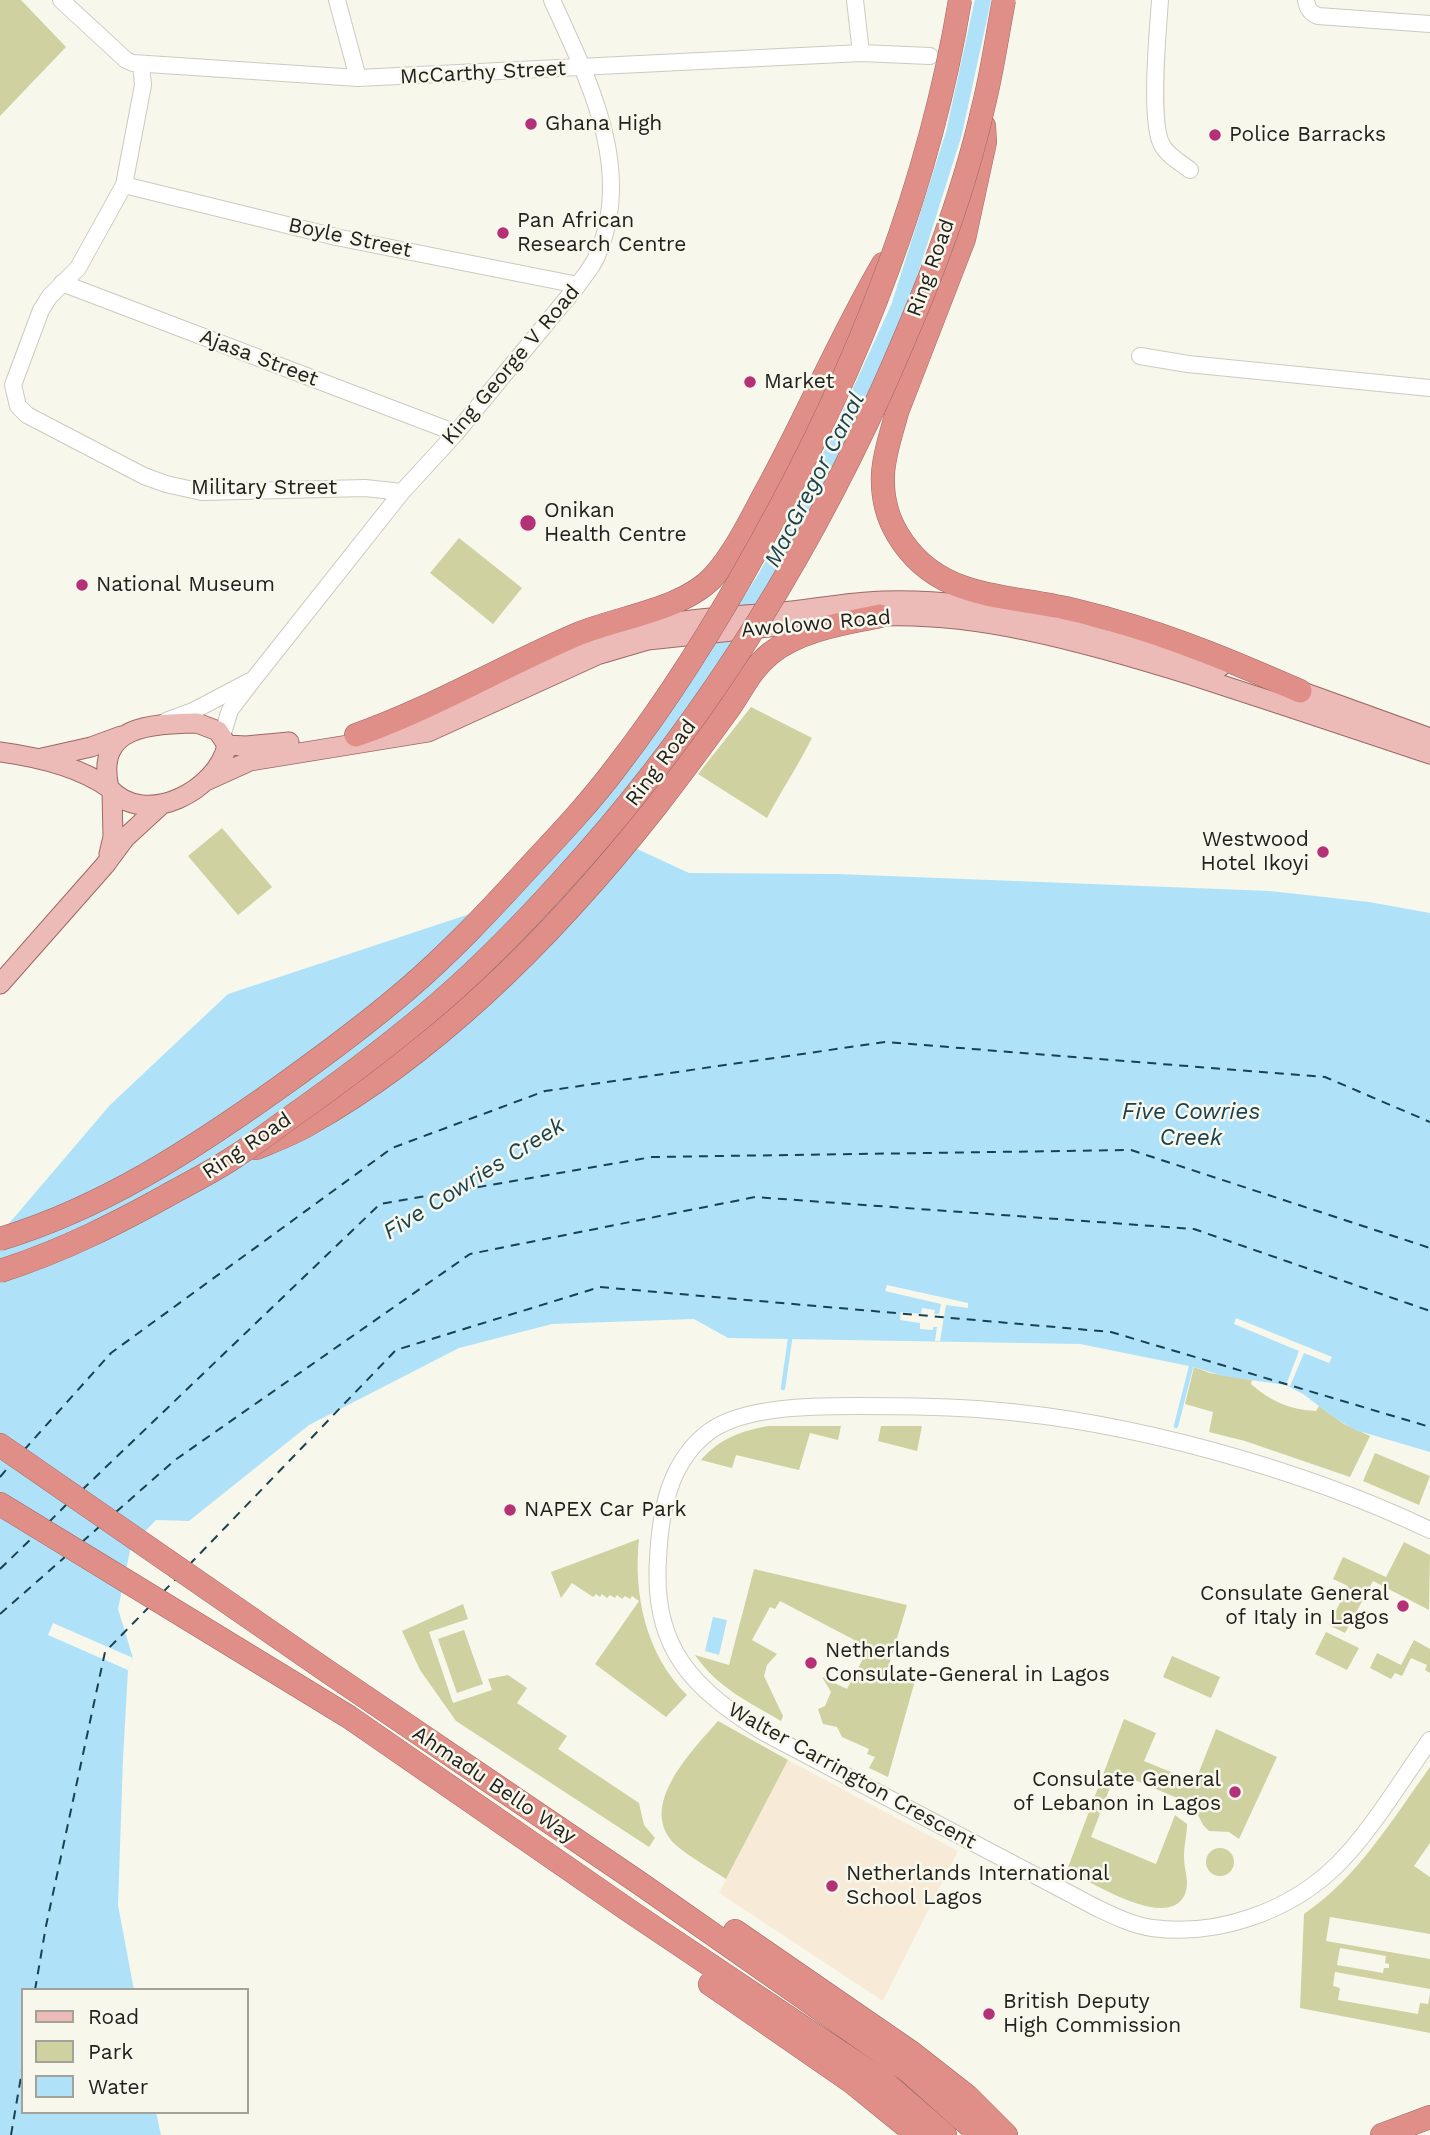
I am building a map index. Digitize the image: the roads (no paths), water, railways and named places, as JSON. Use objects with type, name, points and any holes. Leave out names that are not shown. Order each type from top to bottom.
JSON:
[{"type":"highway","name":"Ring Road","points":[[0,1239],[28,1231],[96,1202],[127,1185],[205,1138],[297,1075],[406,991],[481,919],[574,819],[617,767],[690,665],[775,517],[822,426],[857,349],[882,288],[924,165],[946,77],[960,0]]},
{"type":"highway","name":"Ring Road","points":[[0,1271],[55,1252],[101,1231],[233,1158],[382,1049],[484,962],[538,907],[629,806],[710,698],[742,649],[799,553],[866,424],[918,306],[943,239],[983,109],[1004,0]]},
{"type":"highway","points":[[983,109],[985,142],[973,202],[957,260],[897,412],[883,473],[891,524],[915,559],[933,573],[969,590],[1059,607],[1116,622],[1207,651],[1300,691]]},
{"type":"highway","points":[[356,735],[400,719],[582,632],[684,599],[713,578],[735,548],[797,436],[842,337],[898,237]]},
{"type":"highway","points":[[233,1158],[306,1126],[348,1100],[453,1023],[499,980],[598,874],[689,764],[752,671],[770,654],[790,641],[828,627],[880,616]]},
{"type":"highway","name":"Ahmadu Bello Way","points":[[0,1445],[638,1882],[907,2070],[980,2135]]},
{"type":"highway","name":"Ahmadu Bello Way","points":[[0,1504],[349,1717],[631,1912],[883,2081],[945,2135]]},
{"type":"highway","points":[[638,1882],[681,1895],[830,1995],[967,2096],[1006,2135]]},
{"type":"highway","points":[[631,1912],[661,1949],[853,2083],[917,2135]]},
{"type":"highway","points":[[1382,2135],[1430,2117]]},
{"type":"main road","name":"Awolowo Road","points":[[777,620],[831,605],[884,600],[923,601],[1067,622],[1300,691],[1430,738]]},
{"type":"main road","name":"Awolowo Road","points":[[224,740],[246,746],[356,735],[400,727],[441,712],[551,659],[601,640],[662,624],[694,626],[880,616],[963,621],[1040,634],[1109,650],[1278,702],[1430,754]]},
{"type":"main road","name":"Awolowo Road","points":[[208,780],[250,761],[428,732],[597,655],[694,626]]},
{"type":"main road","points":[[0,752],[41,758],[87,774],[125,800],[142,805],[162,804],[185,795],[208,780],[224,759],[224,740],[218,732],[197,723],[158,724],[91,747],[41,758]]},
{"type":"main road","points":[[105,865],[113,837],[110,790],[106,773],[108,756],[111,748],[124,735]]},
{"type":"main road","points":[[0,984],[105,865],[125,838],[162,804]]},
{"type":"street","name":"McCarthy Street","points":[[61,0],[126,60],[141,64],[358,78],[861,53],[930,56]]},
{"type":"street","points":[[337,0],[358,78]]},
{"type":"street","name":"King George V Road","points":[[224,740],[230,710],[253,680],[402,492],[456,433],[578,285],[596,259],[608,220],[611,198],[610,156],[583,68],[552,0]]},
{"type":"street","points":[[855,0],[861,53]]},
{"type":"street","points":[[1160,0],[1155,103],[1157,136],[1163,148],[1190,170]]},
{"type":"street","points":[[1306,0],[1312,14],[1318,16],[1430,24]]},
{"type":"street","name":"Military Street","points":[[141,64],[143,85],[124,185],[78,268],[50,296],[41,310],[13,385],[18,406],[27,415],[144,476],[166,484],[202,492],[365,488],[402,492]]},
{"type":"street","name":"Boyle Street","points":[[124,185],[335,237],[578,285]]},
{"type":"street","name":"Ajasa Street","points":[[62,283],[456,433]]},
{"type":"street","points":[[1140,356],[1188,364],[1430,388]]},
{"type":"street","points":[[158,724],[193,711],[253,680]]},
{"type":"street","name":"Walter Carrington Crescent","points":[[1430,1530],[1344,1494],[1258,1465],[1097,1425],[990,1410],[922,1406],[801,1406],[736,1419],[711,1431],[690,1451],[677,1469],[668,1491],[657,1580],[664,1626],[674,1648],[706,1693],[736,1715],[763,1732],[1097,1908],[1124,1921],[1150,1928],[1194,1928],[1248,1918],[1270,1911],[1308,1890],[1352,1850],[1430,1740]]},
{"type":"water","name":"Five Cowries Creek","points":[[635,848],[689,873],[837,874],[1270,891],[1369,902],[1430,913],[1430,1452],[1355,1430],[1286,1385],[1223,1376],[1194,1367],[1080,1344],[728,1338],[694,1319],[552,1324],[459,1348],[309,1425],[189,1521],[156,1520],[131,1546],[118,1609],[133,1658],[128,1670],[118,1905],[134,1988],[21,1988],[21,2114],[156,2114],[161,2135],[0,2135],[0,1234],[110,1105],[228,994],[524,896],[621,860]]},
{"type":"water","points":[[713,1617],[727,1620],[719,1655],[705,1651]]},
{"type":"waterway","name":"MacGregor Canal","points":[[524,896],[648,756],[763,582],[811,499],[899,307],[954,133],[983,0]]},
{"type":"waterway","points":[[783,1388],[790,1339]]},
{"type":"waterway","points":[[1176,1426],[1191,1367]]},
{"type":"place","name":"Ghana High","points":[[531,124]]},
{"type":"place","name":"Police Barracks","points":[[1215,135]]},
{"type":"place","name":"Pan African Research Centre","points":[[503,233]]},
{"type":"place","name":"Market","points":[[750,382]]},
{"type":"place","name":"Onikan Health Centre","points":[[528,523]]},
{"type":"place","name":"National Museum","points":[[82,585]]},
{"type":"place","name":"Westwood Hotel Ikoyi","points":[[1323,852]]},
{"type":"place","name":"NAPEX Car Park","points":[[510,1510]]},
{"type":"place","name":"Consulate General of Italy in Lagos","points":[[1403,1606]]},
{"type":"place","name":"Netherlands Consulate-General in Lagos","points":[[811,1663]]},
{"type":"place","name":"Consulate General of Lebanon in Lagos","points":[[1235,1792]]},
{"type":"place","name":"Netherlands International School Lagos","points":[[832,1886]]},
{"type":"place","name":"British Deputy High Commission","points":[[989,2014]]}]
